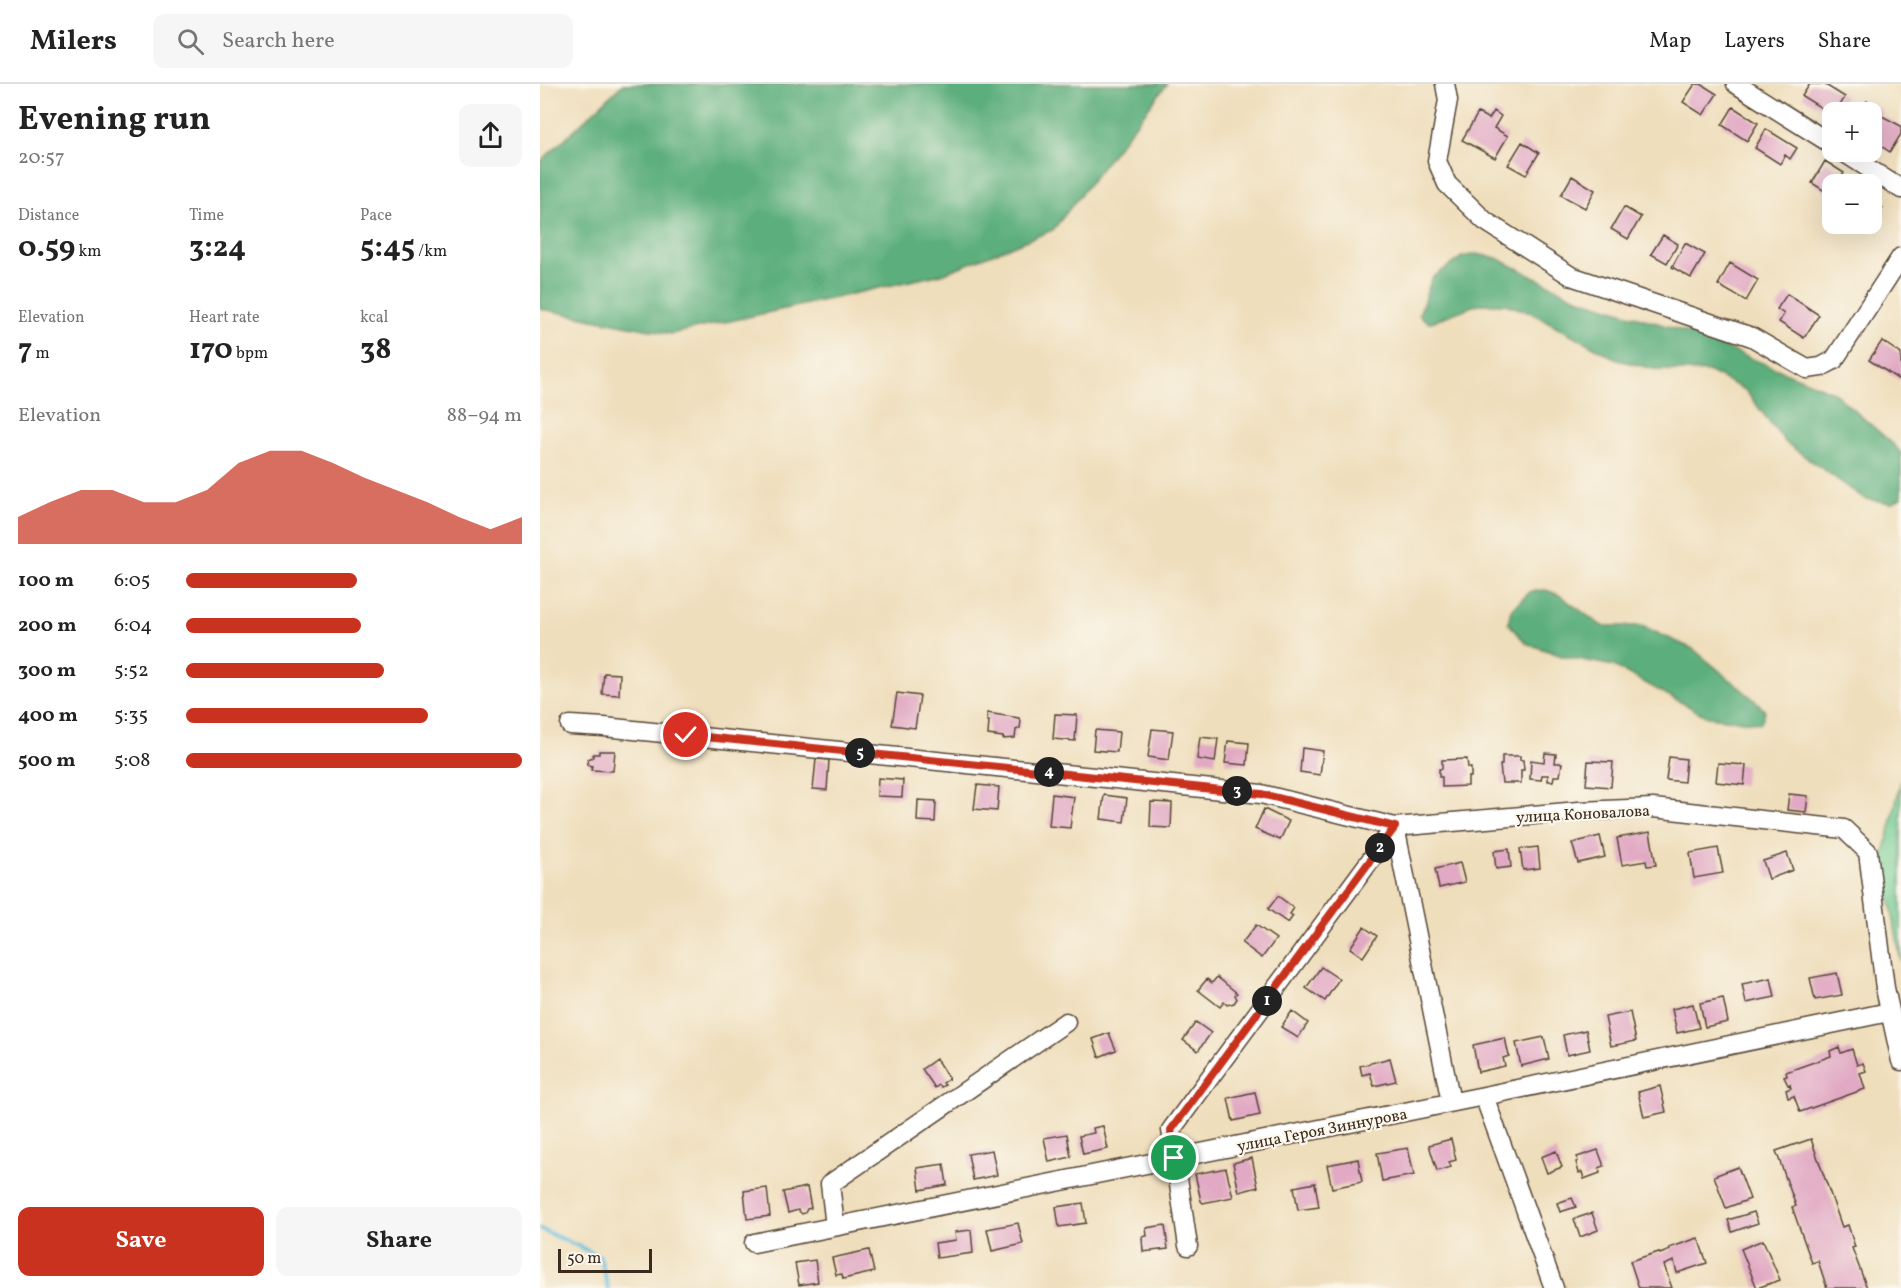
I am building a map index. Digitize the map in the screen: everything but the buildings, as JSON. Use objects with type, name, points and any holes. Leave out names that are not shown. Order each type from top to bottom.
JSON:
[{"type":"street","points":[[1445,84],[1448,100],[1437,161],[1447,184],[1485,221],[1571,276],[1752,337],[1808,369],[1821,367],[1834,360],[1901,257]]},
{"type":"street","points":[[1736,84],[1822,139]]},
{"type":"street","points":[[1858,162],[1901,189]]},
{"type":"street","name":"улица Коновалова","points":[[570,725],[1261,794],[1395,827],[1579,811],[1653,808],[1844,829],[1868,852],[1893,998]]},
{"type":"street","points":[[1395,827],[1451,1102]]},
{"type":"street","points":[[1188,1246],[1171,1130],[1395,827]]},
{"type":"street","points":[[1893,998],[1901,1061]]},
{"type":"street","name":"улица Героя Зиннурова","points":[[754,1243],[1485,1096],[1893,998]]},
{"type":"street","points":[[835,1226],[830,1184],[1066,1022]]},
{"type":"street","points":[[1485,1096],[1554,1288]]},
{"type":"green space","points":[[623,84],[1167,84],[1053,230],[942,274],[671,334],[540,309],[540,162]]},
{"type":"green space","points":[[1476,254],[1497,258],[1574,297],[1692,334],[1833,392],[1901,453],[1901,498],[1891,503],[1865,499],[1786,443],[1745,390],[1710,372],[1658,370],[1618,360],[1530,312],[1505,304],[1478,304],[1429,323],[1419,315],[1432,278],[1462,257]]},
{"type":"green space","points":[[1546,590],[1559,595],[1602,626],[1642,626],[1693,649],[1757,702],[1765,711],[1761,723],[1708,717],[1614,666],[1562,656],[1526,643],[1508,623],[1511,610],[1531,591]]},
{"type":"green space","points":[[1901,781],[1901,962],[1883,858]]},
{"type":"waterway","points":[[540,1229],[600,1256],[608,1288]]},
{"type":"route","points":[[686,735],[1261,794],[1395,827],[1171,1130],[1174,1158]]}]
